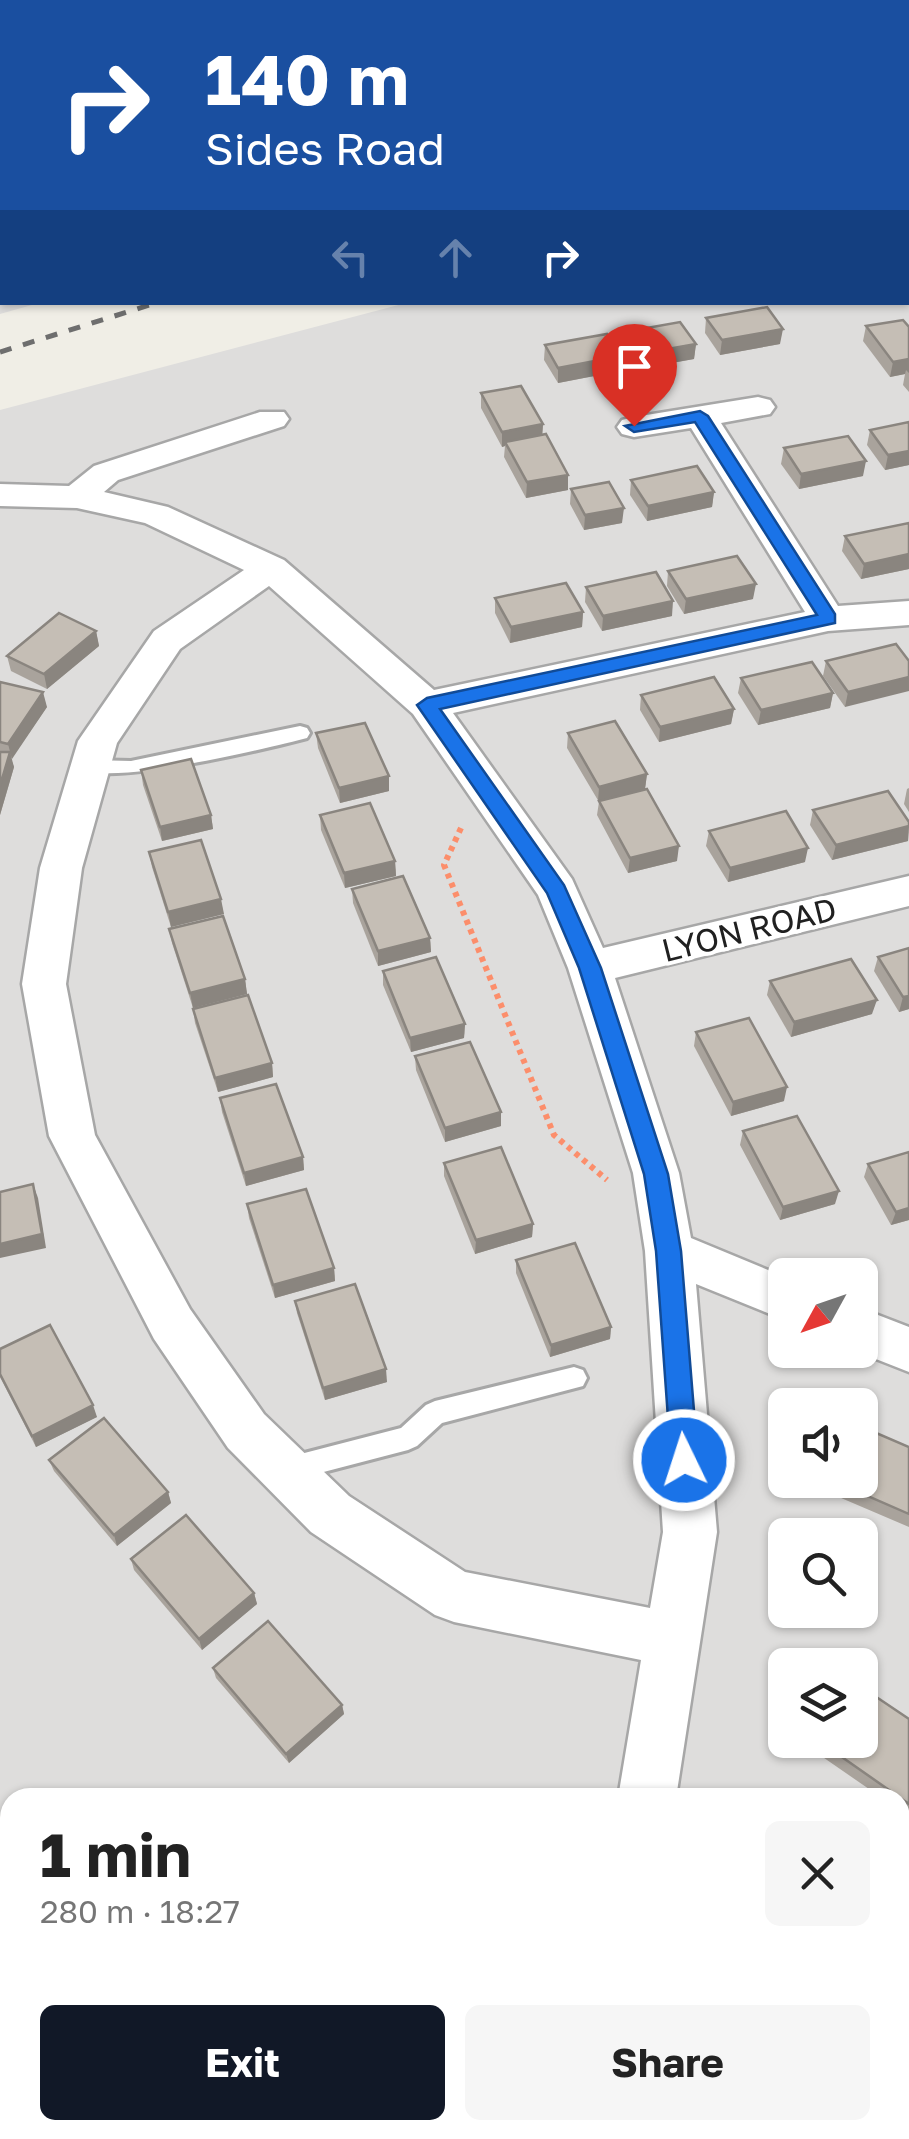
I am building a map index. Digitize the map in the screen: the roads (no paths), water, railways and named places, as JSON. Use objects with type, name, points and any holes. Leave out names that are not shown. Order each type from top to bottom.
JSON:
[{"type":"street","points":[[634,426],[758,406]]},
{"type":"street","points":[[700,416],[828,619]]},
{"type":"street","points":[[77,497],[106,473],[272,419]]},
{"type":"street","points":[[0,495],[77,497],[156,515],[271,568],[427,705],[556,890],[590,968],[656,1174],[668,1251],[690,1532],[674,1640],[660,1788]]},
{"type":"street","points":[[271,568],[167,640],[98,741],[61,868],[44,984],[72,1136],[172,1324],[246,1431],[290,1470],[330,1514],[454,1596],[674,1640]]},
{"type":"street","points":[[427,705],[828,619],[909,613]]},
{"type":"street","name":"LYON ROAD","points":[[590,968],[909,890]]},
{"type":"street","points":[[668,1251],[768,1293]]},
{"type":"street","points":[[878,1337],[909,1350]]},
{"type":"lane","points":[[90,767],[131,768],[300,732]]},
{"type":"lane","points":[[290,1470],[408,1438],[435,1413],[574,1378]]},
{"type":"railway","points":[[0,352],[149,305]]}]
